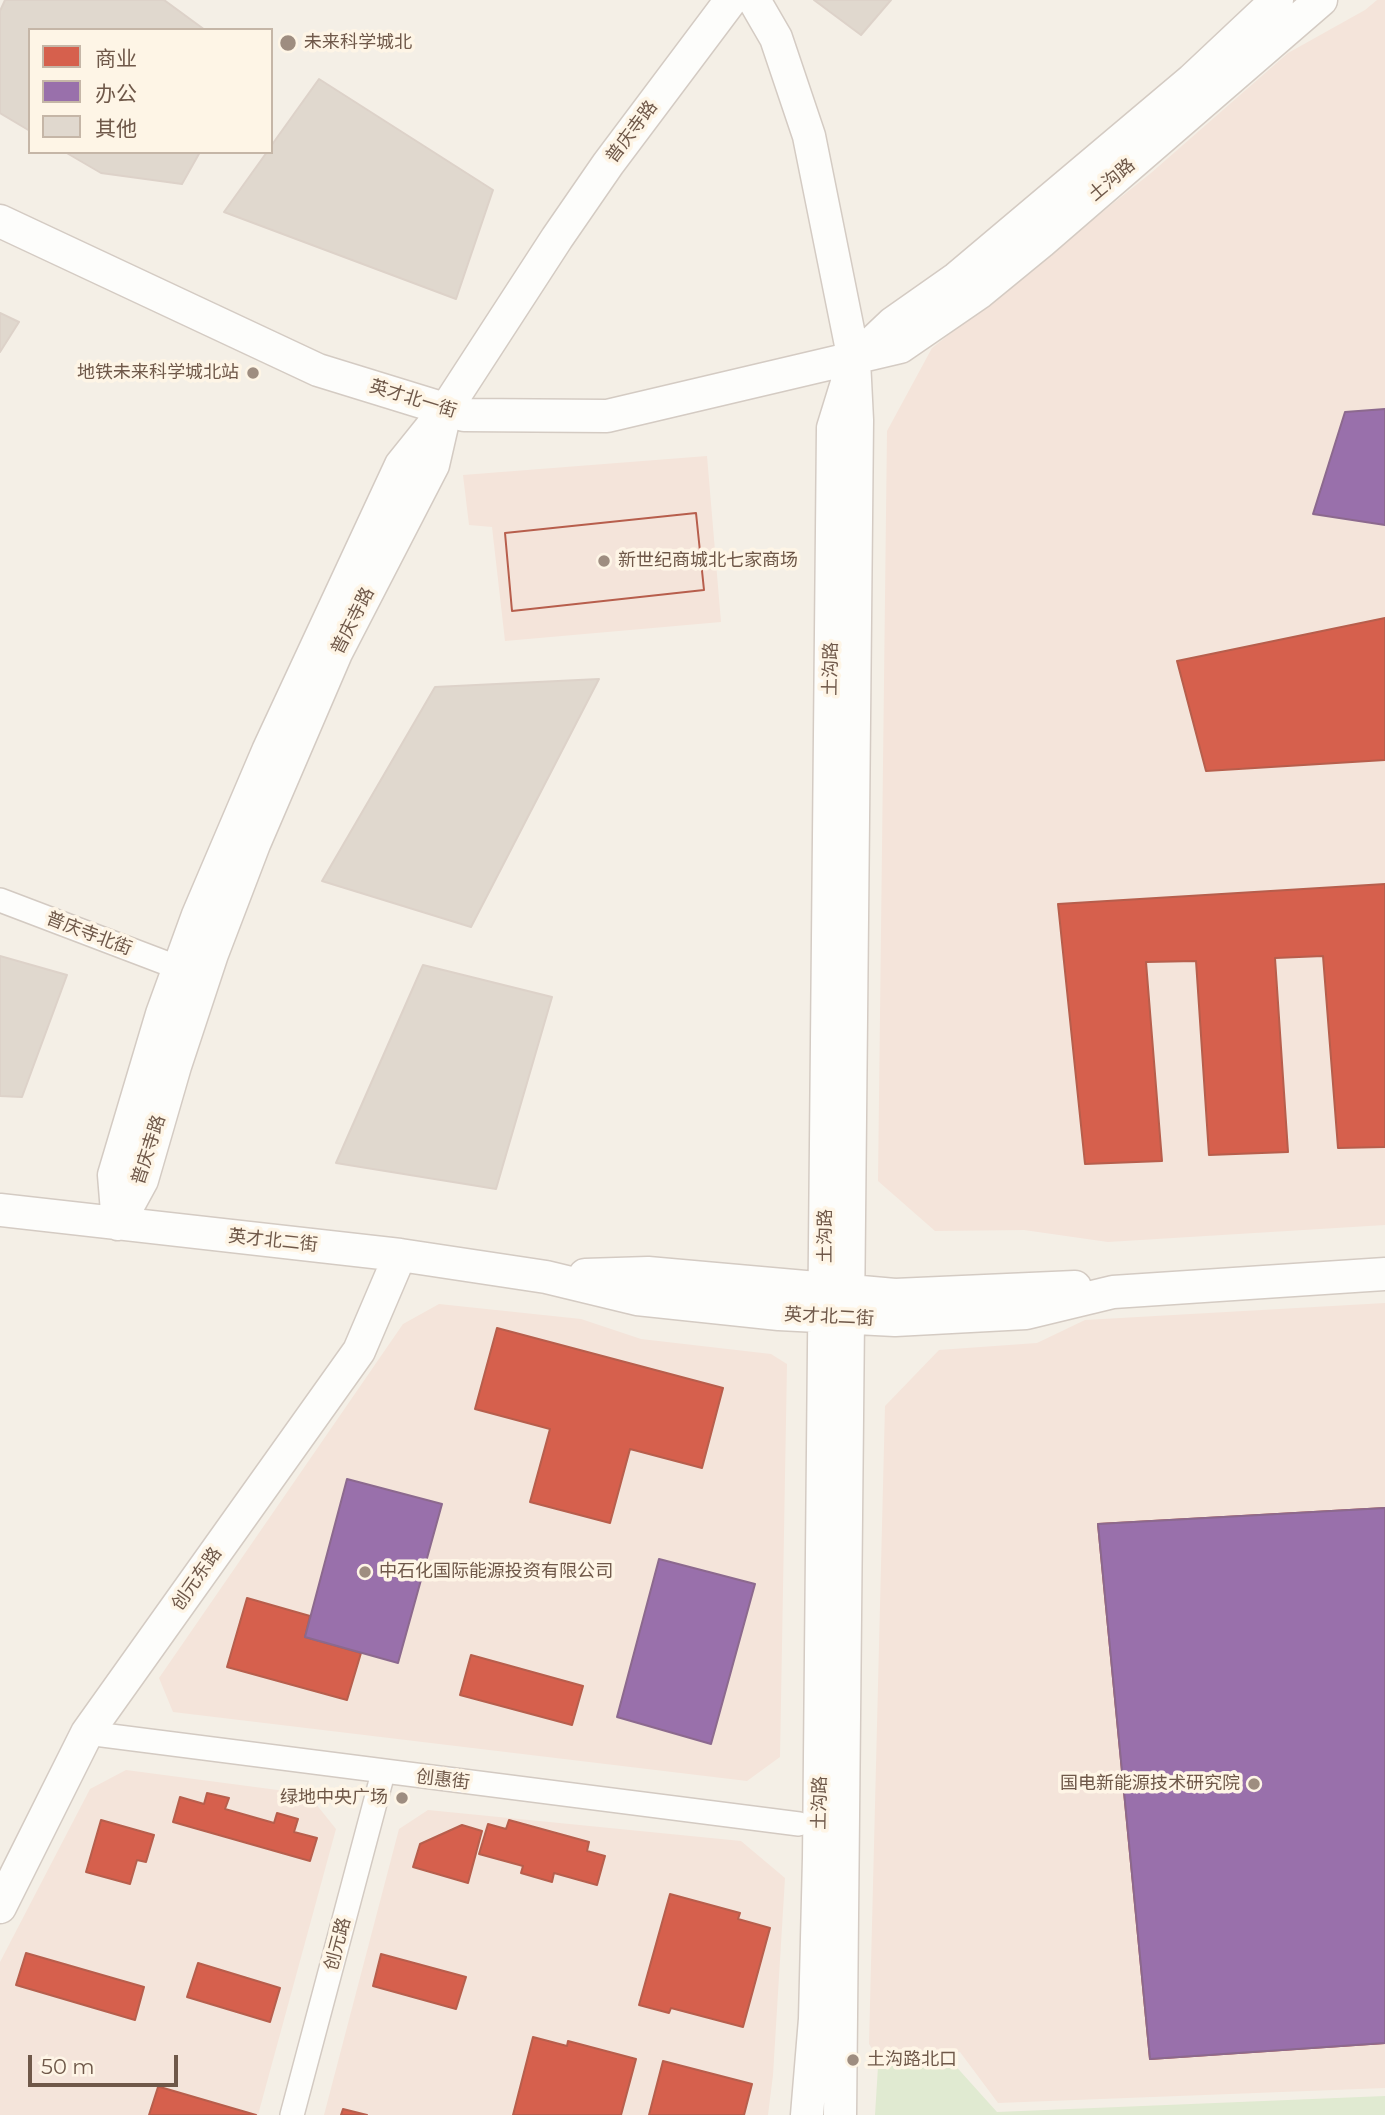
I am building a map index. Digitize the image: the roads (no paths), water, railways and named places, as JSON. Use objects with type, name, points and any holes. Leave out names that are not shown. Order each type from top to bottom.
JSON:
[{"type":"street","name":"普庆寺路","points":[[118,1224],[114,1175],[162,1014],[198,915],[268,751],[401,465],[446,409],[556,238],[608,164],[731,0]]},
{"type":"street","points":[[754,0],[776,38],[809,136],[854,360]]},
{"type":"street","name":"土沟路","points":[[840,2115],[833,428],[854,360],[893,323],[957,278],[1171,98],[1277,0]]},
{"type":"street","name":"土沟路","points":[[854,360],[900,347],[980,292],[1321,0]]},
{"type":"street","name":"英才北一街","points":[[0,221],[318,370],[464,415],[607,416],[854,360]]},
{"type":"street","name":"普庆寺路","points":[[118,1224],[142,1180],[175,1066],[259,832],[336,653],[433,465],[446,409]]},
{"type":"street","name":"普庆寺北街","points":[[0,900],[179,968]]},
{"type":"street","name":"英才北二街","points":[[0,1210],[400,1255],[546,1277],[648,1273],[837,1304],[895,1320],[1026,1313],[1113,1292],[1385,1274]]},
{"type":"street","name":"创元东路","points":[[0,1907],[88,1733],[359,1351],[400,1255]]},
{"type":"street","name":"土沟路","points":[[807,2115],[815,2019],[837,1304]]},
{"type":"street","name":"创惠街","points":[[88,1733],[383,1773],[799,1824]]},
{"type":"street","name":"创元路","points":[[292,2115],[383,1773]]},
{"type":"place","name":"未来科学城北","points":[[288,43]]},
{"type":"place","name":"地铁未来科学城北站","points":[[253,373]]},
{"type":"place","name":"新世纪商城北七家商场","points":[[604,561]]},
{"type":"place","name":"中石化国际能源投资有限公司","points":[[365,1572]]},
{"type":"place","name":"国电新能源技术研究院","points":[[1254,1784]]},
{"type":"place","name":"绿地中央广场","points":[[402,1798]]},
{"type":"place","name":"土沟路北口","points":[[853,2060]]}]
